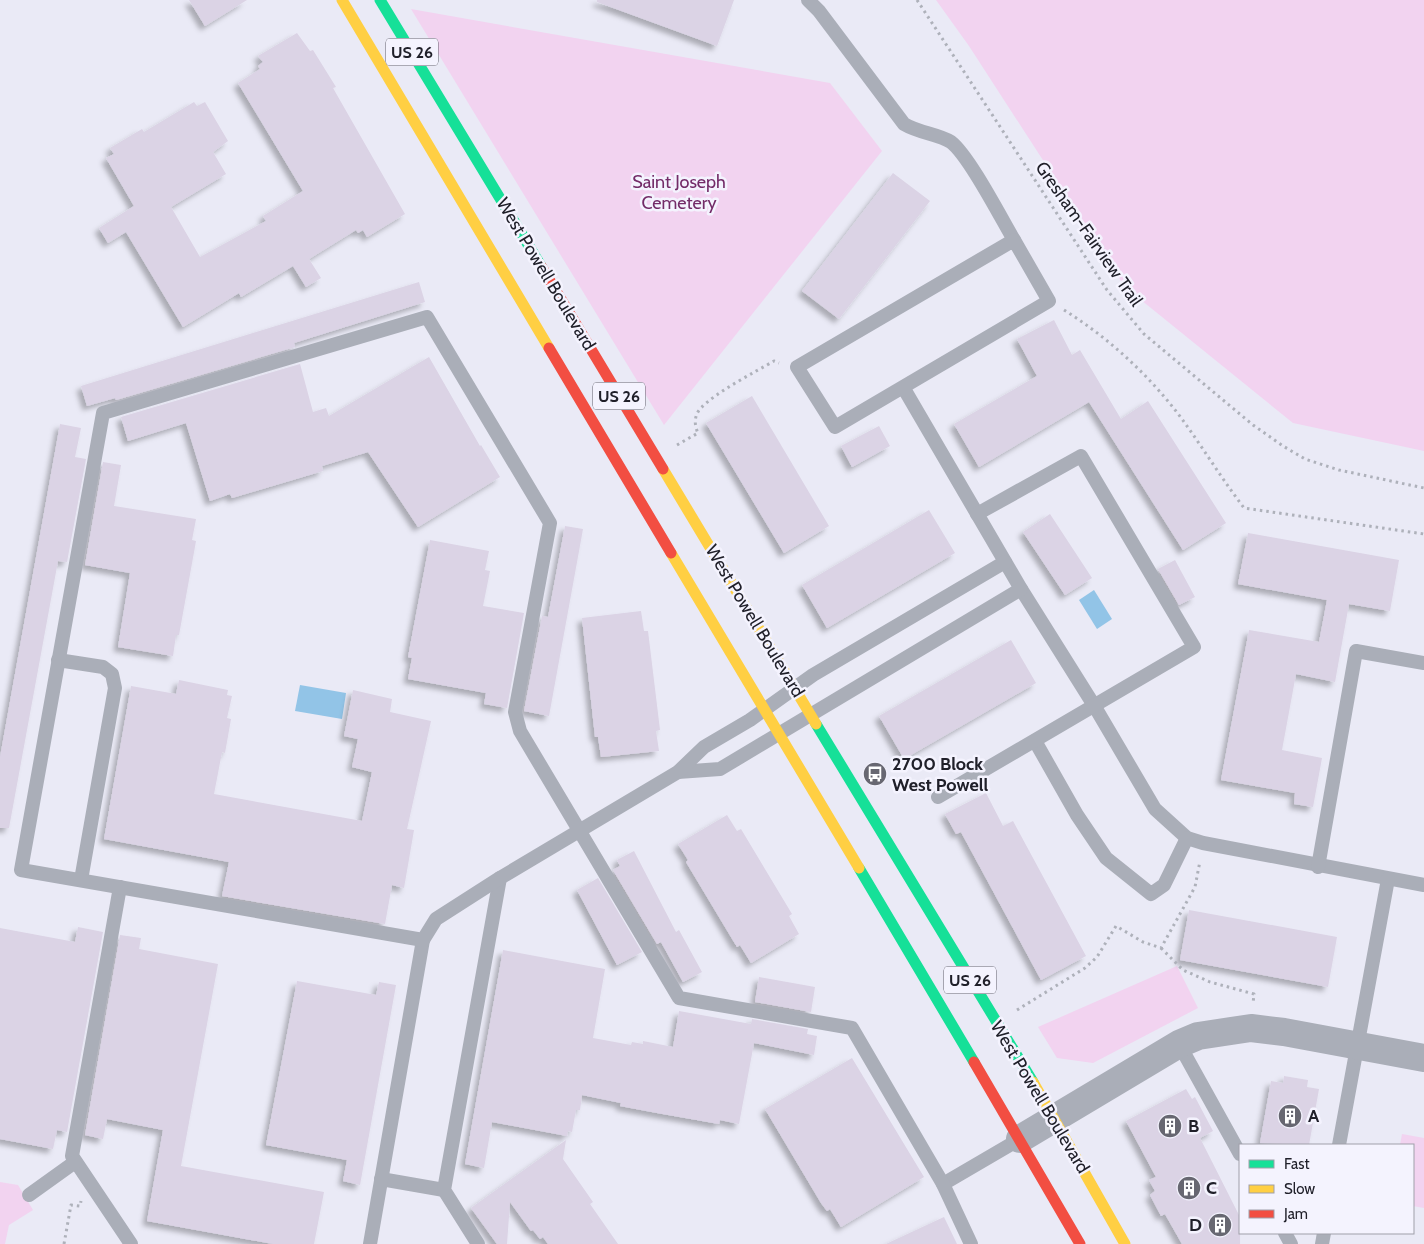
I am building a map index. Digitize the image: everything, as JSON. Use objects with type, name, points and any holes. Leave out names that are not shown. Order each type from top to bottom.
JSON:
[{"type":"main road","name":"West Powell Boulevard","points":[[342,0],[1020,1139],[1080,1244]]},
{"type":"main road","name":"West Powell Boulevard","points":[[380,0],[1054,1118],[1126,1244]]},
{"type":"street","points":[[1020,1139],[1179,1044],[1198,1036],[1251,1028],[1424,1058]]},
{"type":"lane","points":[[808,0],[819,11],[904,124],[915,131],[950,142],[962,154],[1014,240],[1049,301],[834,427],[797,367],[1014,240]]},
{"type":"lane","points":[[423,940],[21,870],[103,413],[427,317],[550,524],[515,712],[520,731],[679,998],[852,1028],[943,1184],[971,1244]]},
{"type":"lane","points":[[903,387],[1021,589],[1095,707],[1155,809],[1187,838],[1203,843],[1318,867],[1424,885]]},
{"type":"lane","points":[[938,797],[1095,707],[1194,647],[1081,456],[977,514]]},
{"type":"lane","points":[[370,1244],[423,940],[436,919],[500,878],[678,772],[704,747],[764,710],[795,688],[1005,562]]},
{"type":"lane","points":[[678,772],[720,769],[1021,589]]},
{"type":"lane","points":[[1318,867],[1356,651],[1424,663]]},
{"type":"lane","points":[[58,660],[103,667],[112,674],[115,688],[81,880]]},
{"type":"lane","points":[[1035,741],[1077,816],[1106,858],[1152,894],[1164,885],[1187,838]]},
{"type":"lane","points":[[478,1244],[444,1190],[500,878]]},
{"type":"lane","points":[[1339,1144],[1388,879]]},
{"type":"lane","points":[[120,887],[72,1156],[131,1244]]},
{"type":"lane","points":[[1179,1044],[1239,1152]]},
{"type":"lane","points":[[943,1184],[1020,1139]]},
{"type":"lane","points":[[29,1195],[76,1162]]},
{"type":"lane","points":[[382,1179],[444,1190]]},
{"type":"path","name":"Gresham-Fairview Trail","points":[[917,0],[1107,290],[1144,334],[1253,425],[1305,459],[1339,470],[1424,488]]},
{"type":"path","points":[[1049,301],[1091,327],[1136,367],[1181,418],[1244,508],[1424,534]]},
{"type":"path","points":[[656,457],[698,433],[695,427],[696,418],[701,408],[738,382],[774,361],[797,367]]},
{"type":"path","points":[[1160,948],[1195,887],[1203,843]]},
{"type":"path","points":[[996,1023],[1085,968],[1097,957],[1116,926],[1142,942],[1160,948],[1183,970],[1210,982],[1254,994],[1251,1028]]},
{"type":"path","points":[[64,1244],[71,1205],[80,1206],[85,1176]]},
{"type":"green space","points":[[936,0],[1424,0],[1424,451],[1293,423],[1125,287],[969,46]]},
{"type":"green space","name":"Saint Joseph Cemetery","points":[[411,9],[830,83],[882,151],[664,425]]},
{"type":"green space","points":[[1177,966],[1198,1008],[1093,1063],[1057,1058],[1038,1027]]},
{"type":"green space","points":[[1402,1134],[1424,1138],[1424,1208],[1414,1206],[1414,1144],[1400,1144]]},
{"type":"green space","points":[[0,1182],[18,1185],[33,1210],[9,1225],[5,1244],[0,1244]]},
{"type":"water","points":[[1094,590],[1112,619],[1097,629],[1079,600]]},
{"type":"water","points":[[300,685],[346,693],[342,719],[295,711]]},
{"type":"building","points":[[189,0],[247,0],[205,26]]},
{"type":"building","points":[[597,0],[734,0],[717,46],[597,2]]},
{"type":"building","points":[[297,33],[310,51],[313,50],[336,87],[333,88],[405,214],[367,237],[363,230],[358,233],[356,230],[309,259],[321,278],[306,287],[293,266],[241,297],[239,293],[183,327],[126,232],[108,243],[99,228],[134,206],[106,158],[114,154],[110,148],[142,129],[144,132],[194,102],[197,106],[205,102],[228,141],[213,152],[226,174],[171,207],[200,257],[266,221],[263,216],[303,191],[238,83],[260,69],[258,66],[263,62],[258,56]]},
{"type":"building","points":[[893,173],[930,201],[839,319],[802,291]]},
{"type":"building","points":[[419,282],[425,302],[294,343],[295,347],[116,400],[115,398],[87,406],[81,386]]},
{"type":"building","points":[[1054,320],[1072,355],[1080,350],[1121,419],[1148,401],[1226,523],[1183,550],[1089,402],[979,467],[954,424],[1037,376],[1017,339]]},
{"type":"building","points":[[429,357],[500,477],[418,527],[368,452],[322,466],[323,471],[232,498],[230,494],[210,501],[186,423],[128,441],[121,417],[300,364],[313,412],[326,408],[329,416]]},
{"type":"building","points":[[752,396],[829,526],[784,553],[706,423]]},
{"type":"building","points":[[60,424],[81,428],[75,457],[86,459],[67,562],[58,561],[9,828],[0,828],[0,757]]},
{"type":"building","points":[[879,426],[890,446],[852,467],[841,446]]},
{"type":"building","points":[[103,462],[121,465],[114,506],[196,519],[192,540],[196,541],[179,635],[176,635],[173,656],[118,647],[130,573],[85,565]]},
{"type":"building","points":[[929,510],[955,553],[827,628],[802,585]]},
{"type":"building","points":[[1050,514],[1092,578],[1065,595],[1023,532]]},
{"type":"building","points":[[565,526],[583,529],[549,716],[524,711],[542,616],[548,617]]},
{"type":"building","points":[[1248,533],[1399,560],[1390,611],[1349,604],[1335,682],[1296,674],[1282,750],[1322,758],[1313,807],[1294,804],[1295,793],[1221,780],[1249,630],[1319,642],[1327,600],[1238,584]]},
{"type":"building","points":[[430,540],[489,551],[485,570],[490,571],[483,606],[524,613],[507,708],[484,704],[486,693],[408,679],[412,658],[408,657]]},
{"type":"building","points":[[1175,560],[1195,597],[1179,605],[1158,569]]},
{"type":"building","points":[[641,611],[644,631],[648,631],[660,730],[656,731],[659,751],[601,757],[598,737],[595,737],[582,618]]},
{"type":"building","points":[[1011,640],[1036,683],[904,759],[879,716]]},
{"type":"building","points":[[179,680],[228,690],[227,695],[232,696],[227,718],[231,719],[225,753],[222,752],[214,794],[362,821],[372,772],[352,767],[358,739],[344,736],[353,690],[392,699],[390,712],[431,721],[407,829],[414,830],[404,888],[392,885],[385,924],[222,896],[229,862],[104,839],[131,686],[176,694]]},
{"type":"building","points":[[986,793],[1003,826],[1013,821],[1086,956],[1041,980],[961,832],[956,834],[945,814]]},
{"type":"building","points":[[727,815],[737,831],[741,829],[792,914],[789,916],[799,934],[751,963],[740,945],[737,947],[686,862],[688,860],[678,844]]},
{"type":"building","points":[[634,851],[676,932],[679,930],[702,972],[683,982],[661,942],[657,944],[613,870],[620,866],[617,860]]},
{"type":"building","points":[[598,878],[642,952],[617,965],[577,890]]},
{"type":"building","points":[[1189,910],[1337,937],[1328,987],[1180,960]]},
{"type":"building","points":[[78,927],[103,932],[67,1132],[57,1130],[53,1149],[0,1139],[0,928],[75,942]]},
{"type":"building","points":[[120,935],[141,938],[139,949],[218,964],[181,1166],[324,1192],[314,1244],[273,1244],[147,1221],[163,1130],[107,1119],[103,1139],[85,1135]]},
{"type":"building","points":[[503,950],[605,969],[593,1038],[631,1045],[632,1042],[643,1044],[643,1041],[673,1047],[679,1011],[751,1024],[752,1019],[808,1029],[807,1034],[817,1036],[814,1055],[754,1043],[739,1124],[720,1120],[719,1124],[657,1113],[620,1106],[621,1103],[582,1095],[580,1110],[576,1110],[572,1132],[568,1131],[567,1136],[492,1122],[484,1168],[465,1164]]},
{"type":"building","points":[[759,977],[815,987],[811,1012],[755,1002]]},
{"type":"building","points":[[297,981],[376,995],[379,982],[396,985],[360,1185],[343,1181],[347,1160],[266,1145]]},
{"type":"building","points":[[852,1058],[924,1177],[841,1227],[830,1209],[827,1211],[821,1203],[765,1109]]},
{"type":"building","name":"A","points":[[1284,1076],[1308,1080],[1307,1087],[1319,1089],[1309,1144],[1260,1143],[1271,1081],[1283,1083]]},
{"type":"building","points":[[1186,1089],[1192,1099],[1195,1097],[1213,1131],[1200,1138],[1239,1215],[1240,1244],[1182,1244],[1165,1214],[1161,1216],[1150,1195],[1155,1191],[1149,1180],[1156,1177],[1126,1121]]},
{"type":"building","points":[[566,1140],[563,1159],[593,1202],[590,1204],[618,1244],[548,1244],[543,1237],[540,1239],[533,1230],[531,1231],[510,1202],[507,1244],[497,1244],[471,1208]]},
{"type":"building","points":[[944,1217],[957,1244],[886,1244]]},
{"type":"traffic: fast","points":[[380,0],[541,266]]},
{"type":"traffic: fast","points":[[816,724],[1033,1082]]},
{"type":"traffic: fast","points":[[859,868],[974,1062]]},
{"type":"traffic: slow","points":[[342,0],[549,348]]},
{"type":"traffic: slow","points":[[663,469],[816,724]]},
{"type":"traffic: slow","points":[[671,553],[859,868]]},
{"type":"traffic: slow","points":[[1033,1082],[1125,1244]]},
{"type":"traffic: jam","points":[[541,266],[663,469]]},
{"type":"traffic: jam","points":[[549,348],[671,553]]},
{"type":"traffic: jam","points":[[974,1062],[1080,1244]]},
{"type":"place","name":"2700 Block West Powell","points":[[875,774]]},
{"type":"place","name":"A","points":[[1290,1116]]},
{"type":"place","name":"B","points":[[1170,1126]]},
{"type":"place","name":"C","points":[[1189,1188]]},
{"type":"place","name":"D","points":[[1220,1225]]}]
